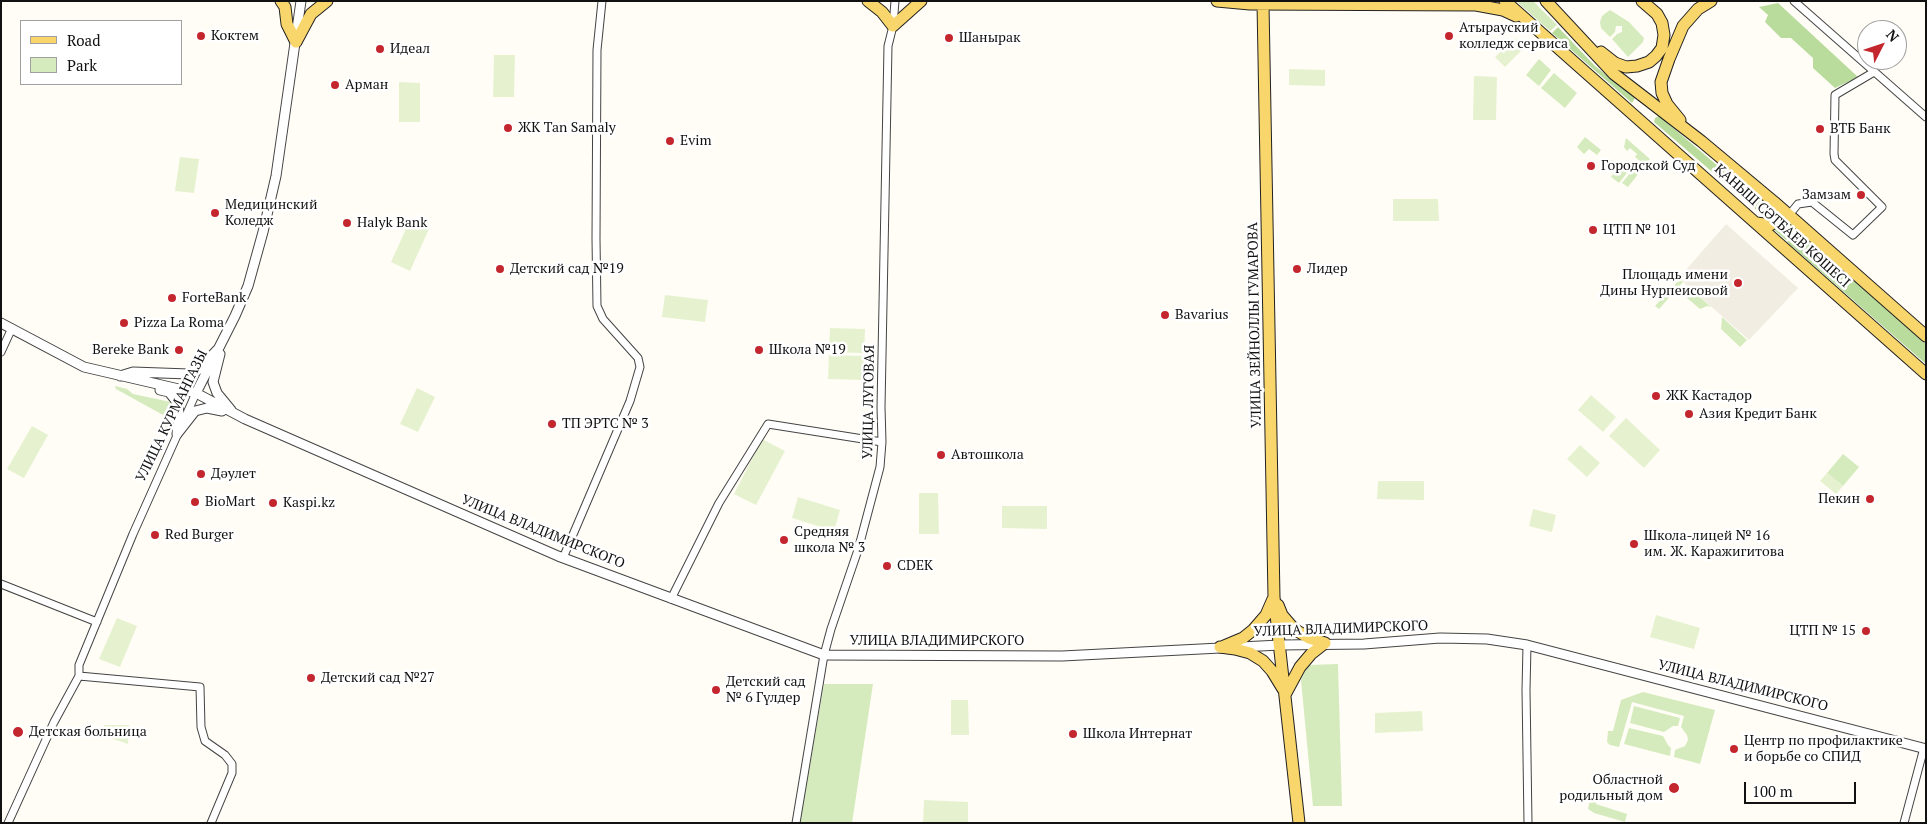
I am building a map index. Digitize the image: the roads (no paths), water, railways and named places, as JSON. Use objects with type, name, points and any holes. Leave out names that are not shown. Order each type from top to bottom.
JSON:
[{"type":"main road","points":[[281,1],[285,7],[288,24],[296,42]]},
{"type":"main road","points":[[296,42],[311,14],[327,1]]},
{"type":"main road","points":[[868,1],[882,12],[893,26],[921,1]]},
{"type":"main road","points":[[1217,1],[1263,4],[1476,5],[1503,10],[1529,23]]},
{"type":"main road","name":"ҚАНЫШ СӘТБАЕВ КӨШЕСІ","points":[[1505,1],[1926,374]]},
{"type":"main road","name":"ҚАНЫШ СӘТБАЕВ КӨШЕСІ","points":[[1546,1],[1614,74],[1701,141],[1774,202],[1926,336]]},
{"type":"main road","points":[[1564,20],[1614,63],[1626,67],[1636,66],[1649,62],[1656,56],[1662,48],[1664,35],[1662,23],[1657,14],[1642,1]]},
{"type":"main road","points":[[1701,141],[1667,104],[1662,93],[1661,82],[1683,26],[1698,9],[1711,1]]},
{"type":"main road","name":"УЛИЦА ЗЕЙНОЛЛЫ ГУМАРОВА","points":[[1263,4],[1274,597],[1299,821]]},
{"type":"main road","points":[[1649,128],[1648,121],[1654,114],[1662,112]]},
{"type":"main road","points":[[1755,222],[1765,226],[1775,222],[1779,216],[1774,202]]},
{"type":"main road","points":[[1274,597],[1282,615],[1294,629],[1309,638],[1325,643]]},
{"type":"main road","points":[[1220,647],[1243,638],[1253,630],[1266,615],[1274,597]]},
{"type":"main road","points":[[1286,695],[1300,666],[1325,643]]},
{"type":"main road","points":[[1220,647],[1242,651],[1263,661],[1280,682],[1286,695]]},
{"type":"street","name":"УЛИЦА КУРМАНГАЗЫ","points":[[8,823],[54,722],[78,676],[78,665],[177,434],[221,346],[248,286],[276,176],[301,1]]},
{"type":"street","points":[[563,558],[630,401],[640,368],[638,358],[603,319],[597,306],[598,50],[602,1]]},
{"type":"street","name":"УЛИЦА ЛУГОВАЯ","points":[[796,823],[824,655],[858,550],[880,467],[882,442],[881,407],[888,46],[893,26],[895,1]]},
{"type":"street","points":[[1794,1],[1926,117]]},
{"type":"street","points":[[1789,215],[1798,204],[1812,202],[1853,234],[1882,207],[1840,166],[1835,160],[1834,154],[1835,95],[1874,72]]},
{"type":"street","name":"УЛИЦА ВЛАДИМИРСКОГО","points":[[1,323],[84,367],[196,393],[234,414],[563,558],[824,655],[1062,656],[1220,647],[1325,643],[1364,644],[1440,638],[1478,638],[1528,645],[1925,748]]},
{"type":"street","points":[[1,352],[12,328]]},
{"type":"street","points":[[120,376],[133,372],[189,374],[198,370],[211,354],[221,346]]},
{"type":"street","points":[[221,346],[213,382],[217,393],[234,414]]},
{"type":"street","points":[[120,376],[130,383],[169,392],[177,402],[179,413],[177,434]]},
{"type":"street","points":[[177,434],[195,411],[207,408],[234,414]]},
{"type":"street","points":[[671,599],[719,503],[768,424],[882,442]]},
{"type":"street","points":[[1,584],[97,622]]},
{"type":"street","points":[[1528,645],[1526,690],[1528,823]]},
{"type":"street","points":[[78,676],[200,687],[201,726],[205,741],[225,755],[232,764],[232,773],[211,823]]},
{"type":"street","points":[[1904,823],[1925,748]]},
{"type":"place","name":"Коктем","points":[[201,36]]},
{"type":"place","name":"Атырауский колледж сервиса","points":[[1449,36]]},
{"type":"place","name":"Шанырак","points":[[949,38]]},
{"type":"place","name":"Идеал","points":[[380,49]]},
{"type":"place","name":"Арман","points":[[335,85]]},
{"type":"place","name":"ЖК Tan Samaly","points":[[508,128]]},
{"type":"place","name":"ВТБ Банк","points":[[1820,129]]},
{"type":"place","name":"Evim","points":[[670,141]]},
{"type":"place","name":"Городской Суд","points":[[1591,166]]},
{"type":"place","name":"Замзам","points":[[1861,195]]},
{"type":"place","name":"Медицинский Коледж","points":[[215,213]]},
{"type":"place","name":"Halyk Bank","points":[[347,223]]},
{"type":"place","name":"ЦТП № 101","points":[[1593,230]]},
{"type":"place","name":"Детский сад №19","points":[[500,269]]},
{"type":"place","name":"Лидер","points":[[1297,269]]},
{"type":"place","name":"Площадь имени Дины Нурпеисовой","points":[[1738,283]]},
{"type":"place","name":"ForteBank","points":[[172,298]]},
{"type":"place","name":"Bavarius","points":[[1165,315]]},
{"type":"place","name":"Pizza La Roma","points":[[124,323]]},
{"type":"place","name":"Bereke Bank","points":[[179,350]]},
{"type":"place","name":"Школа №19","points":[[759,350]]},
{"type":"place","name":"ЖК Кастадор","points":[[1656,396]]},
{"type":"place","name":"Азия Кредит Банк","points":[[1689,414]]},
{"type":"place","name":"ТП ЭРТС № 3","points":[[552,424]]},
{"type":"place","name":"Автошкола","points":[[941,455]]},
{"type":"place","name":"Дәулет","points":[[201,474]]},
{"type":"place","name":"Пекин","points":[[1870,499]]},
{"type":"place","name":"BioMart","points":[[195,502]]},
{"type":"place","name":"Kaspi.kz","points":[[273,503]]},
{"type":"place","name":"Red Burger","points":[[155,535]]},
{"type":"place","name":"Средняя школа № 3","points":[[784,540]]},
{"type":"place","name":"Школа-лицей № 16 им. Ж. Каражигитова","points":[[1634,544]]},
{"type":"place","name":"CDEK","points":[[887,566]]},
{"type":"place","name":"ЦТП № 15","points":[[1866,631]]},
{"type":"place","name":"Детский сад №27","points":[[311,678]]},
{"type":"place","name":"Детский сад № 6 Гүлдер","points":[[716,690]]},
{"type":"place","name":"Детская больница","points":[[18,732]]},
{"type":"place","name":"Школа Интернат","points":[[1073,734]]},
{"type":"place","name":"Центр по профилактике и борьбе со СПИД","points":[[1734,749]]},
{"type":"place","name":"Областной родильный дом","points":[[1674,788]]}]
